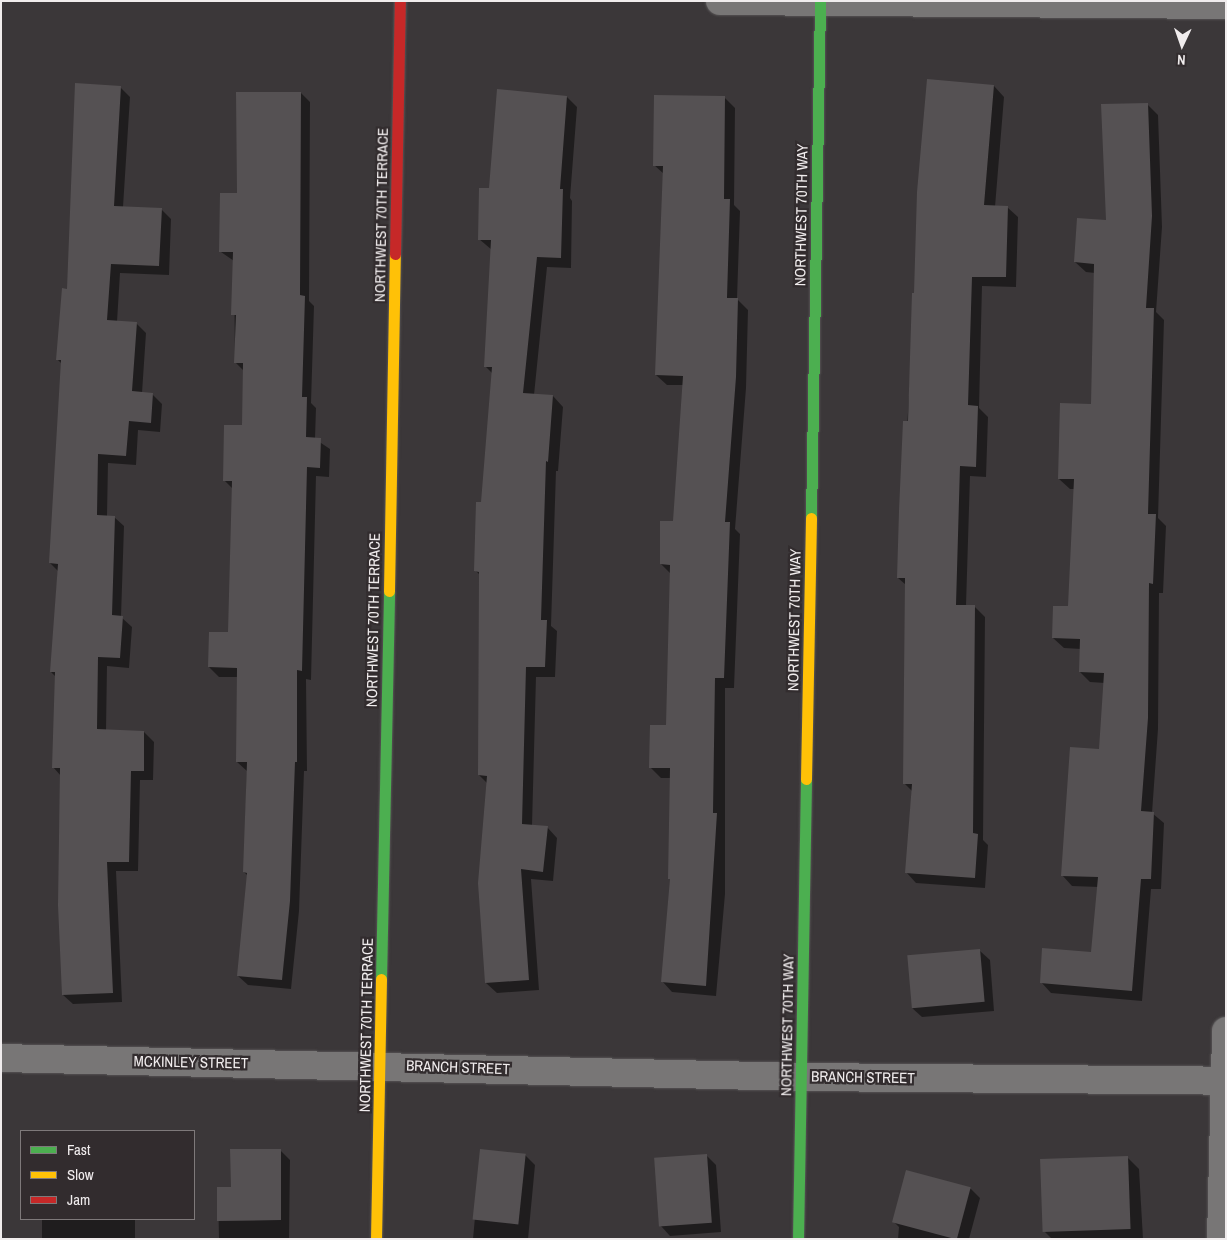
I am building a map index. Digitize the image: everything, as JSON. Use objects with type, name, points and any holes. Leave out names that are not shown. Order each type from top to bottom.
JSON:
[{"type":"street","name":"NORTHWEST 70TH TERRACE","points":[[376,1239],[400,1]]},
{"type":"street","points":[[720,1],[1226,5]]},
{"type":"street","name":"NORTHWEST 70TH WAY","points":[[798,1239],[820,3]]},
{"type":"street","points":[[1221,1239],[1226,1031]]},
{"type":"street","name":"MCKINLEY STREET","points":[[1,1058],[380,1065]]},
{"type":"street","name":"BRANCH STREET","points":[[380,1065],[801,1077],[1225,1081]]},
{"type":"building","points":[[927,79],[994,85],[984,205],[1008,206],[1006,277],[972,277],[968,405],[978,406],[976,467],[960,466],[956,605],[975,605],[973,833],[978,834],[975,878],[905,873],[912,784],[903,784],[905,578],[897,578],[903,421],[908,421],[917,192]]},
{"type":"building","points":[[75,83],[121,86],[114,206],[162,208],[159,266],[111,264],[107,320],[137,322],[132,391],[153,393],[151,423],[129,421],[126,456],[98,454],[97,515],[115,516],[112,615],[123,616],[120,658],[98,657],[97,729],[144,731],[144,771],[131,771],[129,862],[107,862],[113,993],[62,995],[58,905],[60,768],[52,768],[55,672],[50,672],[58,564],[49,563],[61,360],[56,360],[62,288],[67,289]]},
{"type":"building","points":[[497,89],[567,96],[560,189],[563,189],[561,258],[537,257],[523,393],[553,395],[548,462],[546,461],[541,620],[547,620],[545,667],[526,667],[522,824],[548,826],[543,872],[521,869],[529,980],[485,983],[478,883],[487,776],[478,775],[479,572],[474,571],[476,502],[481,502],[492,367],[484,367],[491,240],[478,240],[479,188],[489,188]]},
{"type":"building","points":[[236,92],[301,92],[300,295],[305,296],[302,397],[307,397],[306,437],[321,438],[320,468],[307,467],[302,671],[297,670],[297,762],[295,762],[290,901],[282,980],[237,976],[247,873],[243,872],[247,762],[236,762],[237,668],[208,667],[209,632],[228,632],[232,481],[223,481],[224,425],[242,425],[243,363],[234,363],[236,315],[231,315],[233,252],[219,252],[220,193],[237,193]]},
{"type":"building","points":[[654,95],[725,96],[724,199],[730,199],[727,298],[738,298],[736,377],[725,522],[730,522],[724,678],[715,678],[713,813],[717,813],[706,986],[661,982],[670,879],[668,879],[670,768],[649,768],[650,725],[666,725],[670,565],[660,564],[660,521],[673,521],[683,376],[655,375],[663,166],[653,166]]},
{"type":"building","points":[[1148,103],[1152,216],[1146,308],[1154,308],[1148,514],[1156,514],[1153,584],[1149,583],[1148,718],[1141,811],[1154,812],[1151,879],[1141,879],[1132,991],[1040,983],[1042,948],[1091,952],[1098,877],[1061,876],[1070,747],[1099,749],[1104,673],[1079,672],[1080,639],[1052,638],[1053,606],[1068,606],[1074,479],[1058,479],[1060,403],[1091,404],[1094,264],[1074,262],[1077,218],[1106,220],[1101,104]]},
{"type":"building","points":[[980,949],[985,1002],[912,1008],[907,955]]},
{"type":"building","points":[[230,1149],[281,1149],[281,1220],[217,1221],[217,1187],[231,1187]]},
{"type":"building","points":[[480,1149],[526,1154],[518,1224],[473,1220]]},
{"type":"building","points":[[707,1154],[712,1223],[659,1227],[654,1158]]},
{"type":"building","points":[[1128,1156],[1131,1229],[1043,1232],[1040,1159]]},
{"type":"building","points":[[906,1170],[971,1187],[957,1239],[892,1222]]},
{"type":"traffic: fast","points":[[811,518],[820,1]]},
{"type":"traffic: fast","points":[[381,979],[389,591]]},
{"type":"traffic: fast","points":[[798,1239],[806,779]]},
{"type":"traffic: slow","points":[[389,591],[395,254]]},
{"type":"traffic: slow","points":[[806,779],[811,518]]},
{"type":"traffic: slow","points":[[376,1239],[381,979]]},
{"type":"traffic: jam","points":[[395,254],[400,1]]}]
